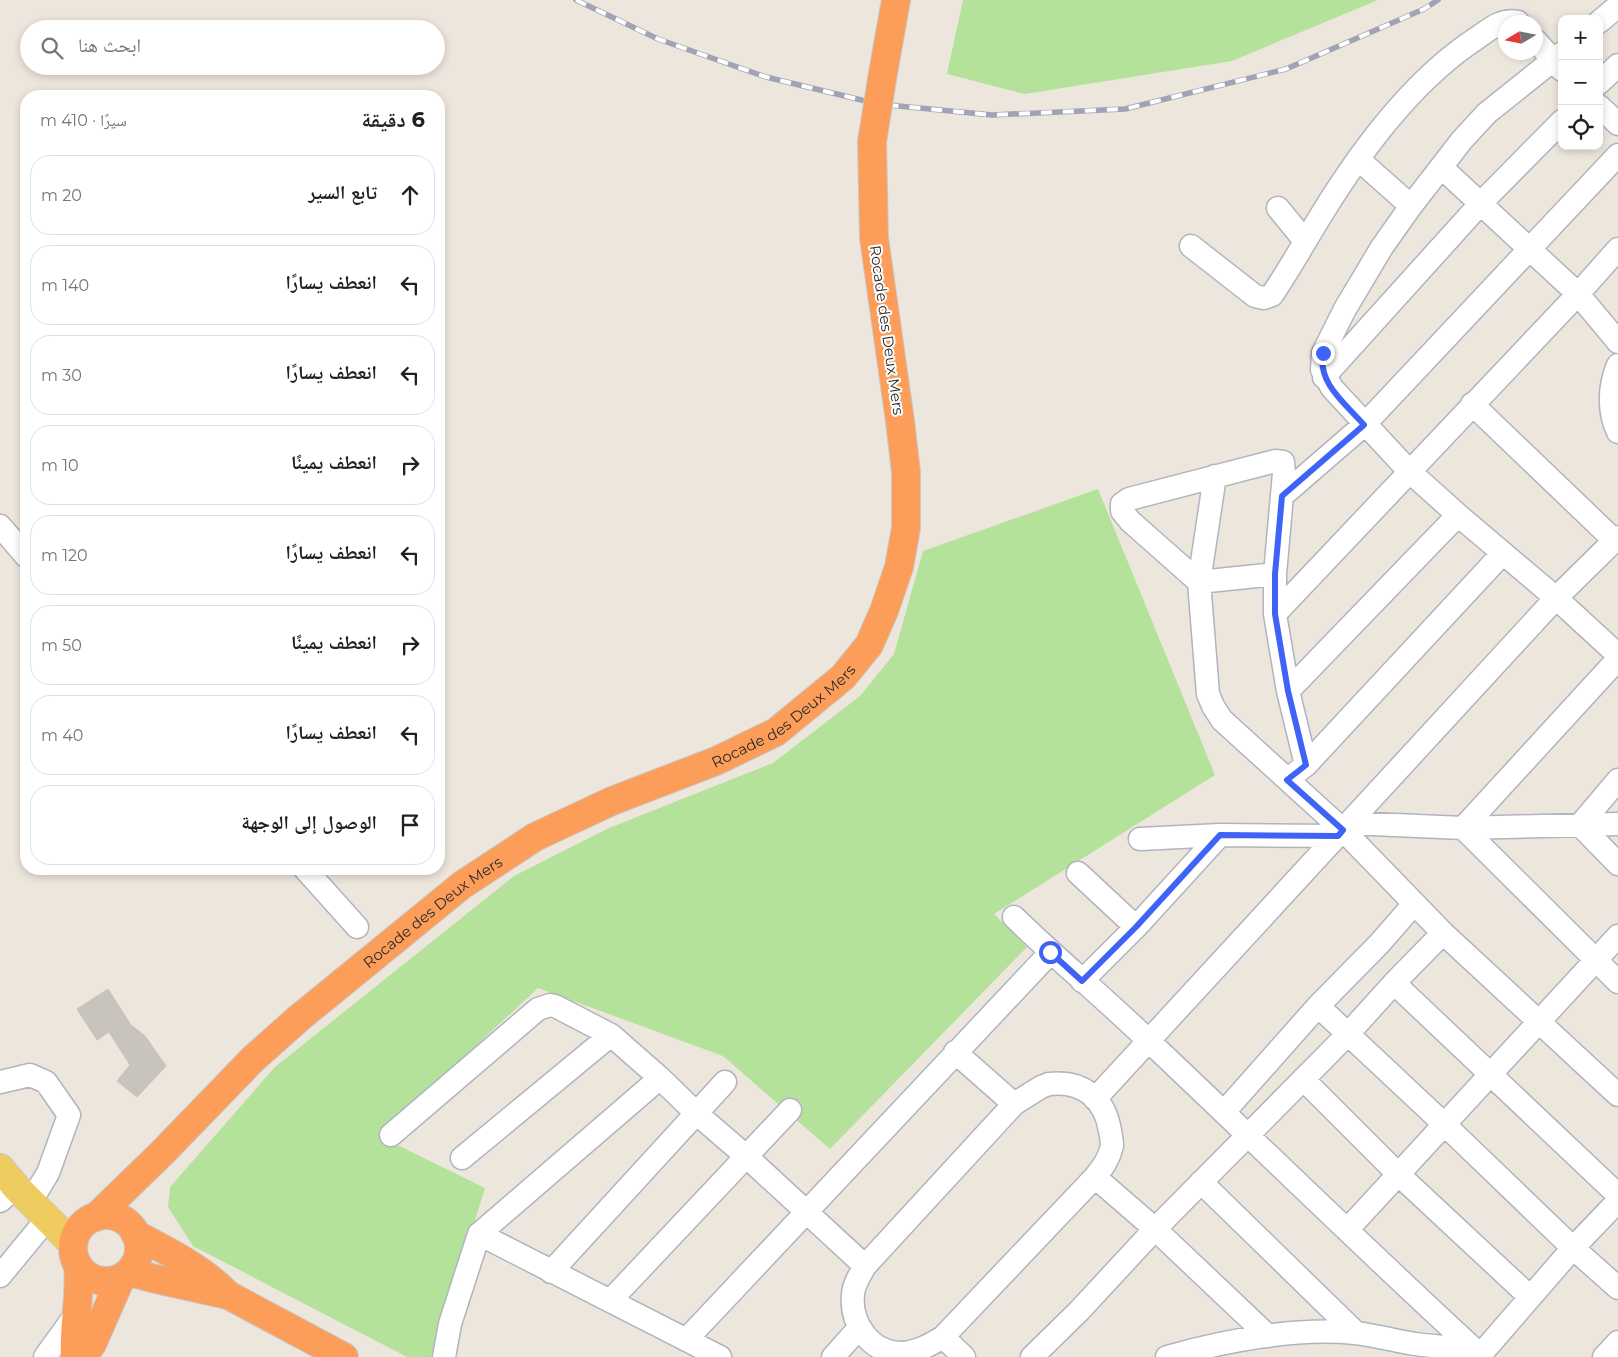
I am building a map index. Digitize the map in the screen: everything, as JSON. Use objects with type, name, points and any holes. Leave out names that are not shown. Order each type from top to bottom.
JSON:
[{"type":"highway","name":"Rocade des Deux Mers","points":[[82,1238],[253,1059],[299,1018],[462,885],[535,837],[612,801],[716,761],[776,732],[843,677],[869,645],[884,611],[899,567],[906,528],[906,472],[874,238],[872,142],[896,0]]},
{"type":"highway","name":"Rocade des Deux Mers","points":[[129,1228],[162,1153]]},
{"type":"highway","points":[[75,1357],[76,1314],[82,1238],[105,1216],[115,1217],[129,1228],[198,1269],[213,1280],[228,1295]]},
{"type":"highway","points":[[83,1357],[92,1344],[125,1275],[136,1260],[138,1245],[129,1228]]},
{"type":"highway","points":[[82,1238],[86,1274],[97,1280],[109,1281],[125,1275],[156,1279],[228,1295],[344,1357]]},
{"type":"main road","points":[[19,1195],[82,1238]]},
{"type":"street","points":[[1603,19],[1618,6]]},
{"type":"street","points":[[1191,246],[1255,296],[1264,298],[1272,295],[1358,158],[1426,78],[1459,50],[1498,24]]},
{"type":"street","points":[[1463,828],[1618,657],[1556,598],[1458,515],[1410,471],[1364,425],[1332,388],[1324,377],[1321,362],[1323,353],[1363,278],[1382,247],[1462,140],[1487,113],[1558,61],[1543,47]]},
{"type":"street","points":[[1603,79],[1618,66]]},
{"type":"street","points":[[1603,110],[1618,124]]},
{"type":"street","points":[[1324,377],[1481,203],[1558,125]]},
{"type":"street","points":[[1282,496],[1364,425],[1618,155]]},
{"type":"street","points":[[1358,158],[1411,206]]},
{"type":"street","points":[[1441,168],[1578,294],[1618,342]]},
{"type":"street","points":[[1278,208],[1306,241]]},
{"type":"street","points":[[1275,614],[1578,294],[1618,249]]},
{"type":"street","points":[[1618,365],[1611,398],[1611,415],[1618,432]]},
{"type":"street","points":[[1095,1099],[1556,598],[1616,539],[1472,404]]},
{"type":"street","points":[[1275,574],[1199,582],[1130,522],[1124,516],[1121,507],[1129,499],[1216,476],[1274,461],[1281,461],[1284,464],[1275,574],[1275,614],[1288,691],[1306,765]]},
{"type":"street","points":[[1216,476],[1199,582],[1208,694],[1222,720],[1343,830],[1443,933],[1618,1095]]},
{"type":"street","points":[[1288,691],[1458,515]]},
{"type":"street","points":[[0,526],[20,549]]},
{"type":"street","points":[[1287,780],[1306,765],[1503,553]]},
{"type":"street","points":[[1580,825],[1618,780]]},
{"type":"street","points":[[1140,839],[1343,830],[1618,824]]},
{"type":"street","points":[[1580,825],[1618,864]]},
{"type":"street","points":[[1463,828],[1618,982]]},
{"type":"street","points":[[1082,981],[1136,927],[1220,835]]},
{"type":"street","points":[[1078,874],[1136,927]]},
{"type":"street","points":[[310,875],[357,927]]},
{"type":"street","points":[[1224,1112],[1318,1006],[1379,944],[1414,904]]},
{"type":"street","points":[[1014,917],[1050,952],[1149,1040],[1347,1230],[1482,1355]]},
{"type":"street","points":[[1032,1357],[1079,1311],[1155,1229],[1348,1034],[1443,933]]},
{"type":"street","points":[[1347,1230],[1618,936]]},
{"type":"street","points":[[686,1340],[954,1052],[1050,952]]},
{"type":"street","points":[[1394,983],[1618,1195]]},
{"type":"street","points":[[390,1135],[538,1009],[550,1005],[555,1006],[610,1035],[660,1078],[696,1114],[747,1157],[865,1266]]},
{"type":"street","points":[[1318,1006],[1573,1248],[1618,1288]]},
{"type":"street","points":[[462,1158],[610,1035]]},
{"type":"street","points":[[954,1052],[1014,1104]]},
{"type":"street","points":[[0,1082],[30,1075],[46,1082],[69,1115],[48,1173],[19,1195],[0,1276]]},
{"type":"street","points":[[450,1353],[450,1324],[479,1234],[660,1078]]},
{"type":"street","points":[[1303,1079],[1398,1174],[1530,1297]]},
{"type":"street","points":[[551,1272],[725,1082]]},
{"type":"street","points":[[1053,1084],[1071,1085],[1085,1090],[1095,1099],[1104,1108],[1109,1123],[1112,1145],[1107,1162],[1095,1177],[943,1337],[929,1346],[916,1351],[875,1353],[859,1328],[853,1312],[852,1293],[856,1280],[865,1266],[1014,1104],[1041,1087],[1053,1084]]},
{"type":"street","points":[[610,1301],[790,1110]]},
{"type":"street","points":[[1095,1177],[1155,1229],[1268,1336]]},
{"type":"street","points":[[1201,1182],[1356,1333]]},
{"type":"street","points":[[1482,1355],[1573,1248],[1618,1201]]},
{"type":"street","points":[[479,1234],[720,1357]]},
{"type":"street","points":[[45,1357],[76,1314]]},
{"type":"street","points":[[833,1357],[859,1328]]},
{"type":"street","points":[[1167,1357],[1224,1343],[1268,1336],[1331,1332],[1356,1333],[1482,1355]]},
{"type":"street","points":[[943,1337],[964,1357]]},
{"type":"street","points":[[1604,1357],[1618,1342]]},
{"type":"green space","points":[[963,0],[1378,0],[1232,61],[1025,94],[947,74]]},
{"type":"green space","points":[[1098,489],[1215,775],[994,914],[1027,947],[830,1149],[723,1056],[538,988],[379,1136],[485,1188],[433,1357],[407,1357],[193,1246],[168,1207],[170,1187],[275,1067],[514,876],[609,828],[773,763],[860,696],[894,654],[923,551]]},
{"type":"building","points":[[108,989],[131,1025],[145,1036],[166,1066],[137,1097],[117,1081],[130,1065],[109,1032],[97,1040],[77,1009]]},
{"type":"railway","points":[[576,0],[658,39],[766,77],[878,104],[992,115],[1125,109],[1286,69],[1424,9],[1438,0]]},
{"type":"route","points":[[1050,952],[1082,981],[1136,927],[1220,835],[1338,836],[1343,830],[1287,780],[1306,765],[1288,691],[1275,614],[1275,574],[1282,496],[1364,425],[1324,377],[1321,362],[1323,353]]}]
